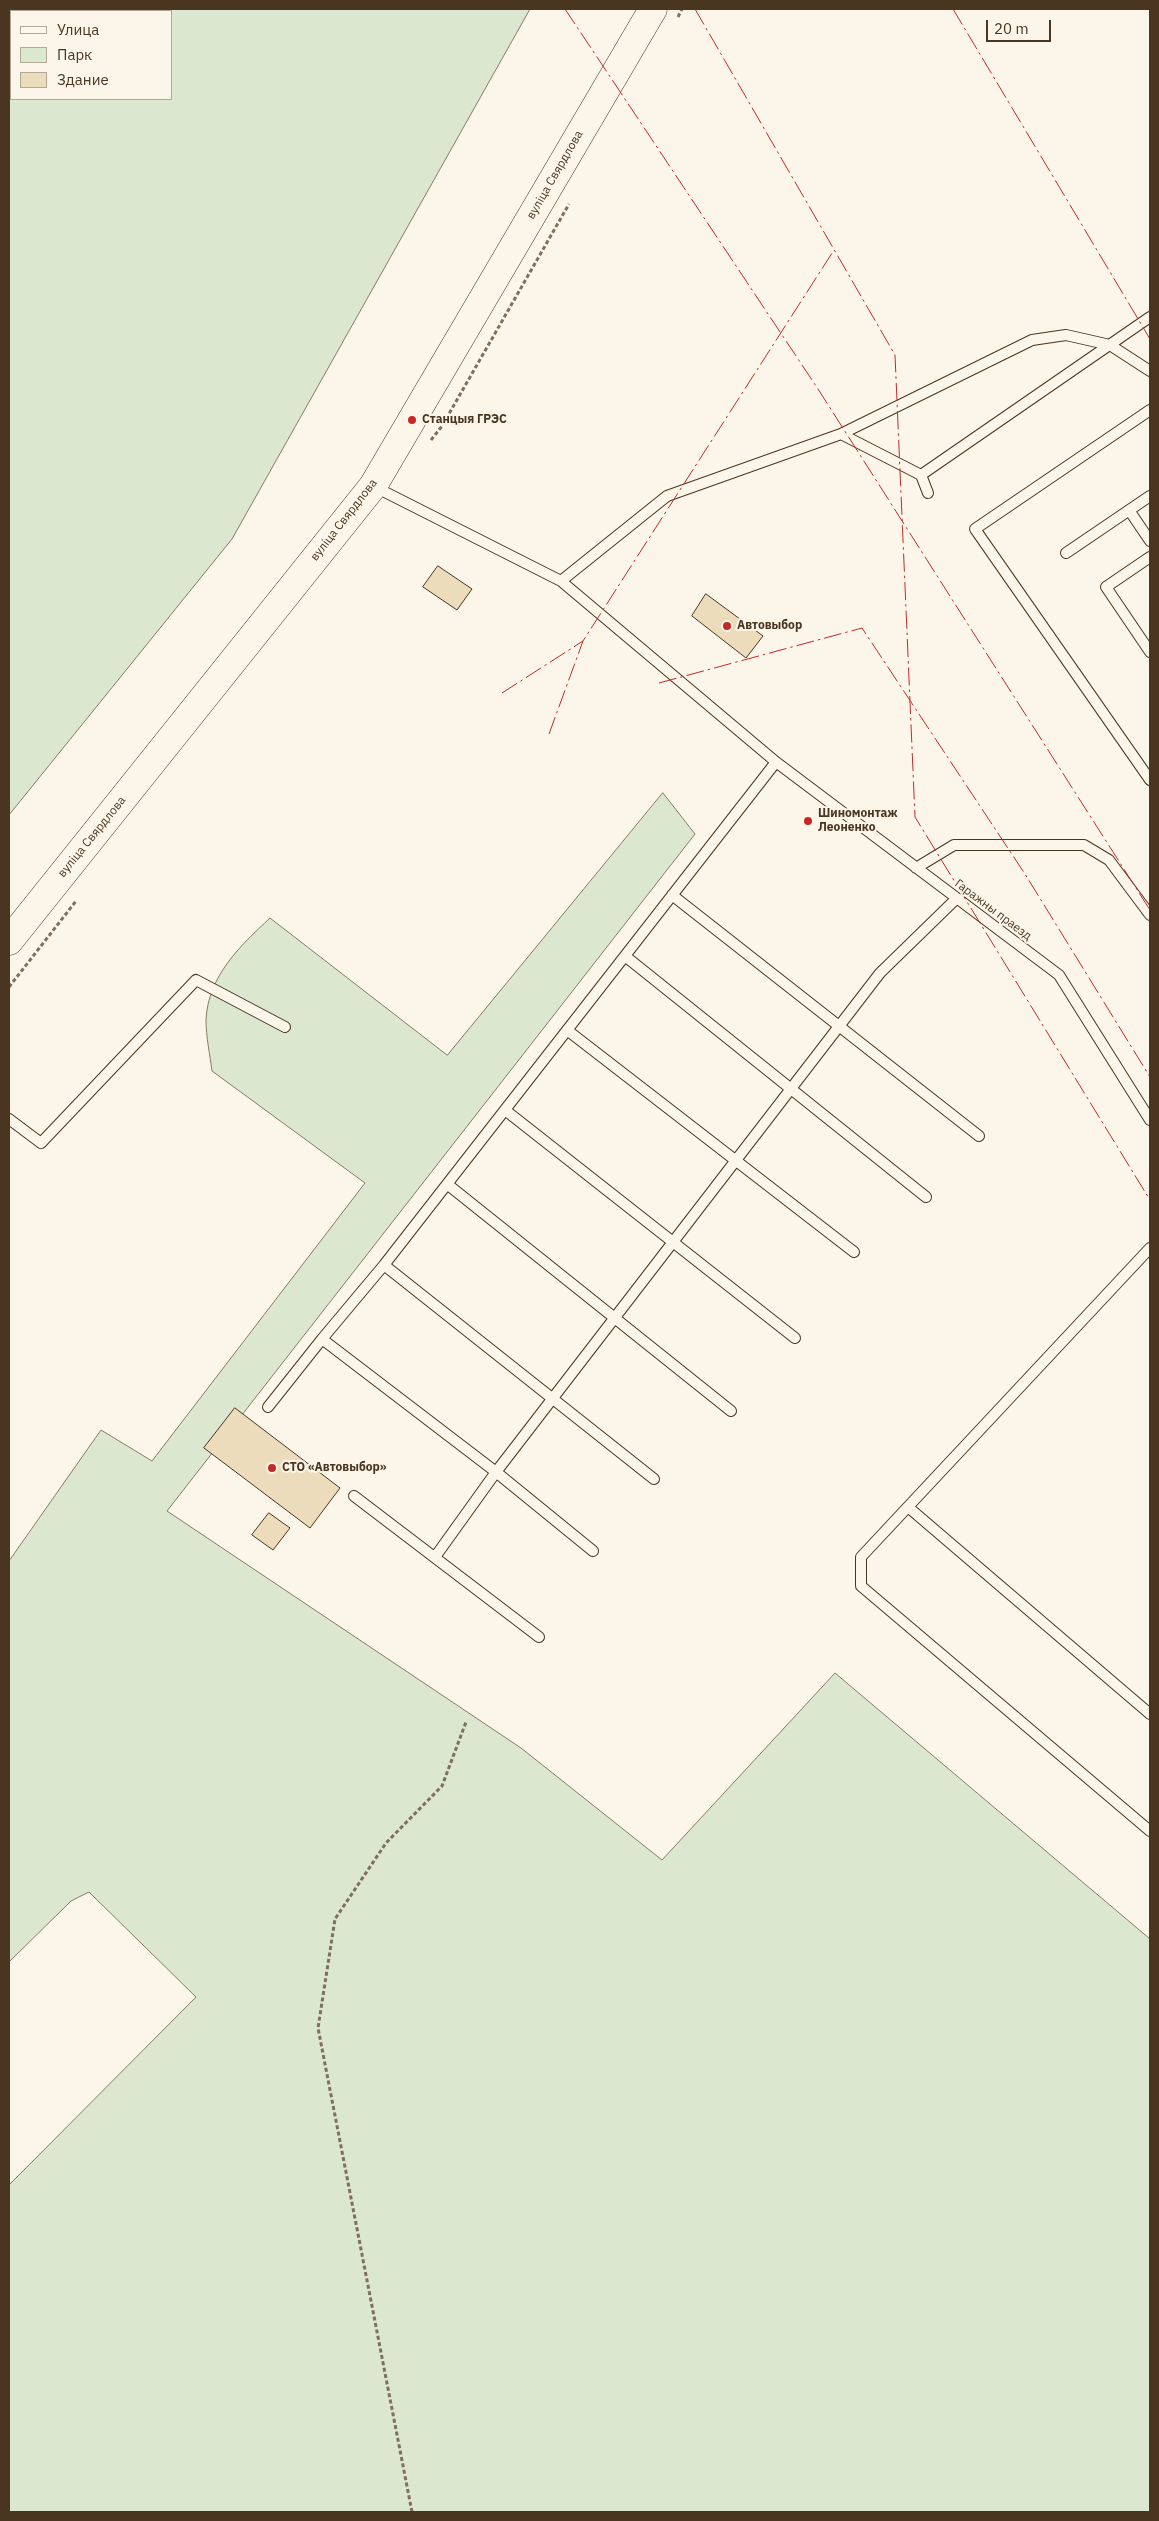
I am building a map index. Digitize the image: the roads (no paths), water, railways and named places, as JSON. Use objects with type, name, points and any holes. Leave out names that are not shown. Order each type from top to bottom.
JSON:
[{"type":"main road","name":"вуліца Свярдлова","points":[[9,941],[372,486],[653,9]]},
{"type":"lane","points":[[920,475],[1150,317]]},
{"type":"lane","points":[[561,581],[667,496],[842,434],[1032,340],[1066,335],[1110,345],[1150,371]]},
{"type":"lane","points":[[1150,410],[975,529],[1150,780]]},
{"type":"lane","points":[[842,434],[920,475],[928,493]]},
{"type":"lane","name":"Гаражны праезд","points":[[372,486],[561,581],[776,762],[1060,975],[1150,1120]]},
{"type":"lane","points":[[1066,553],[1150,496]]},
{"type":"lane","points":[[1129,510],[1150,540]]},
{"type":"lane","points":[[1150,557],[1106,587],[1150,652]]},
{"type":"lane","points":[[268,1408],[322,1339],[384,1266],[776,762]]},
{"type":"lane","points":[[916,868],[954,845],[1084,844],[1108,860],[1150,915]]},
{"type":"lane","points":[[672,895],[978,1136]]},
{"type":"lane","points":[[434,1557],[496,1472],[880,973],[957,898]]},
{"type":"lane","points":[[625,956],[926,1197]]},
{"type":"lane","points":[[9,1119],[41,1142],[196,980],[284,1027]]},
{"type":"lane","points":[[567,1030],[854,1252]]},
{"type":"lane","points":[[505,1110],[795,1338]]},
{"type":"lane","points":[[448,1184],[731,1411]]},
{"type":"lane","points":[[1150,1248],[860,1557],[861,1586],[1150,1831]]},
{"type":"lane","points":[[384,1266],[654,1479]]},
{"type":"lane","points":[[322,1339],[496,1472],[592,1551]]},
{"type":"lane","points":[[354,1496],[539,1637]]},
{"type":"lane","points":[[908,1507],[1150,1714]]},
{"type":"place","name":"Станцыя ГРЭС","points":[[412,420]]},
{"type":"place","name":"Автовыбор","points":[[727,626]]},
{"type":"place","name":"Шиномонтаж Леоненко","points":[[808,821]]},
{"type":"place","name":"СТО «Автовыбор»","points":[[272,1468]]}]
